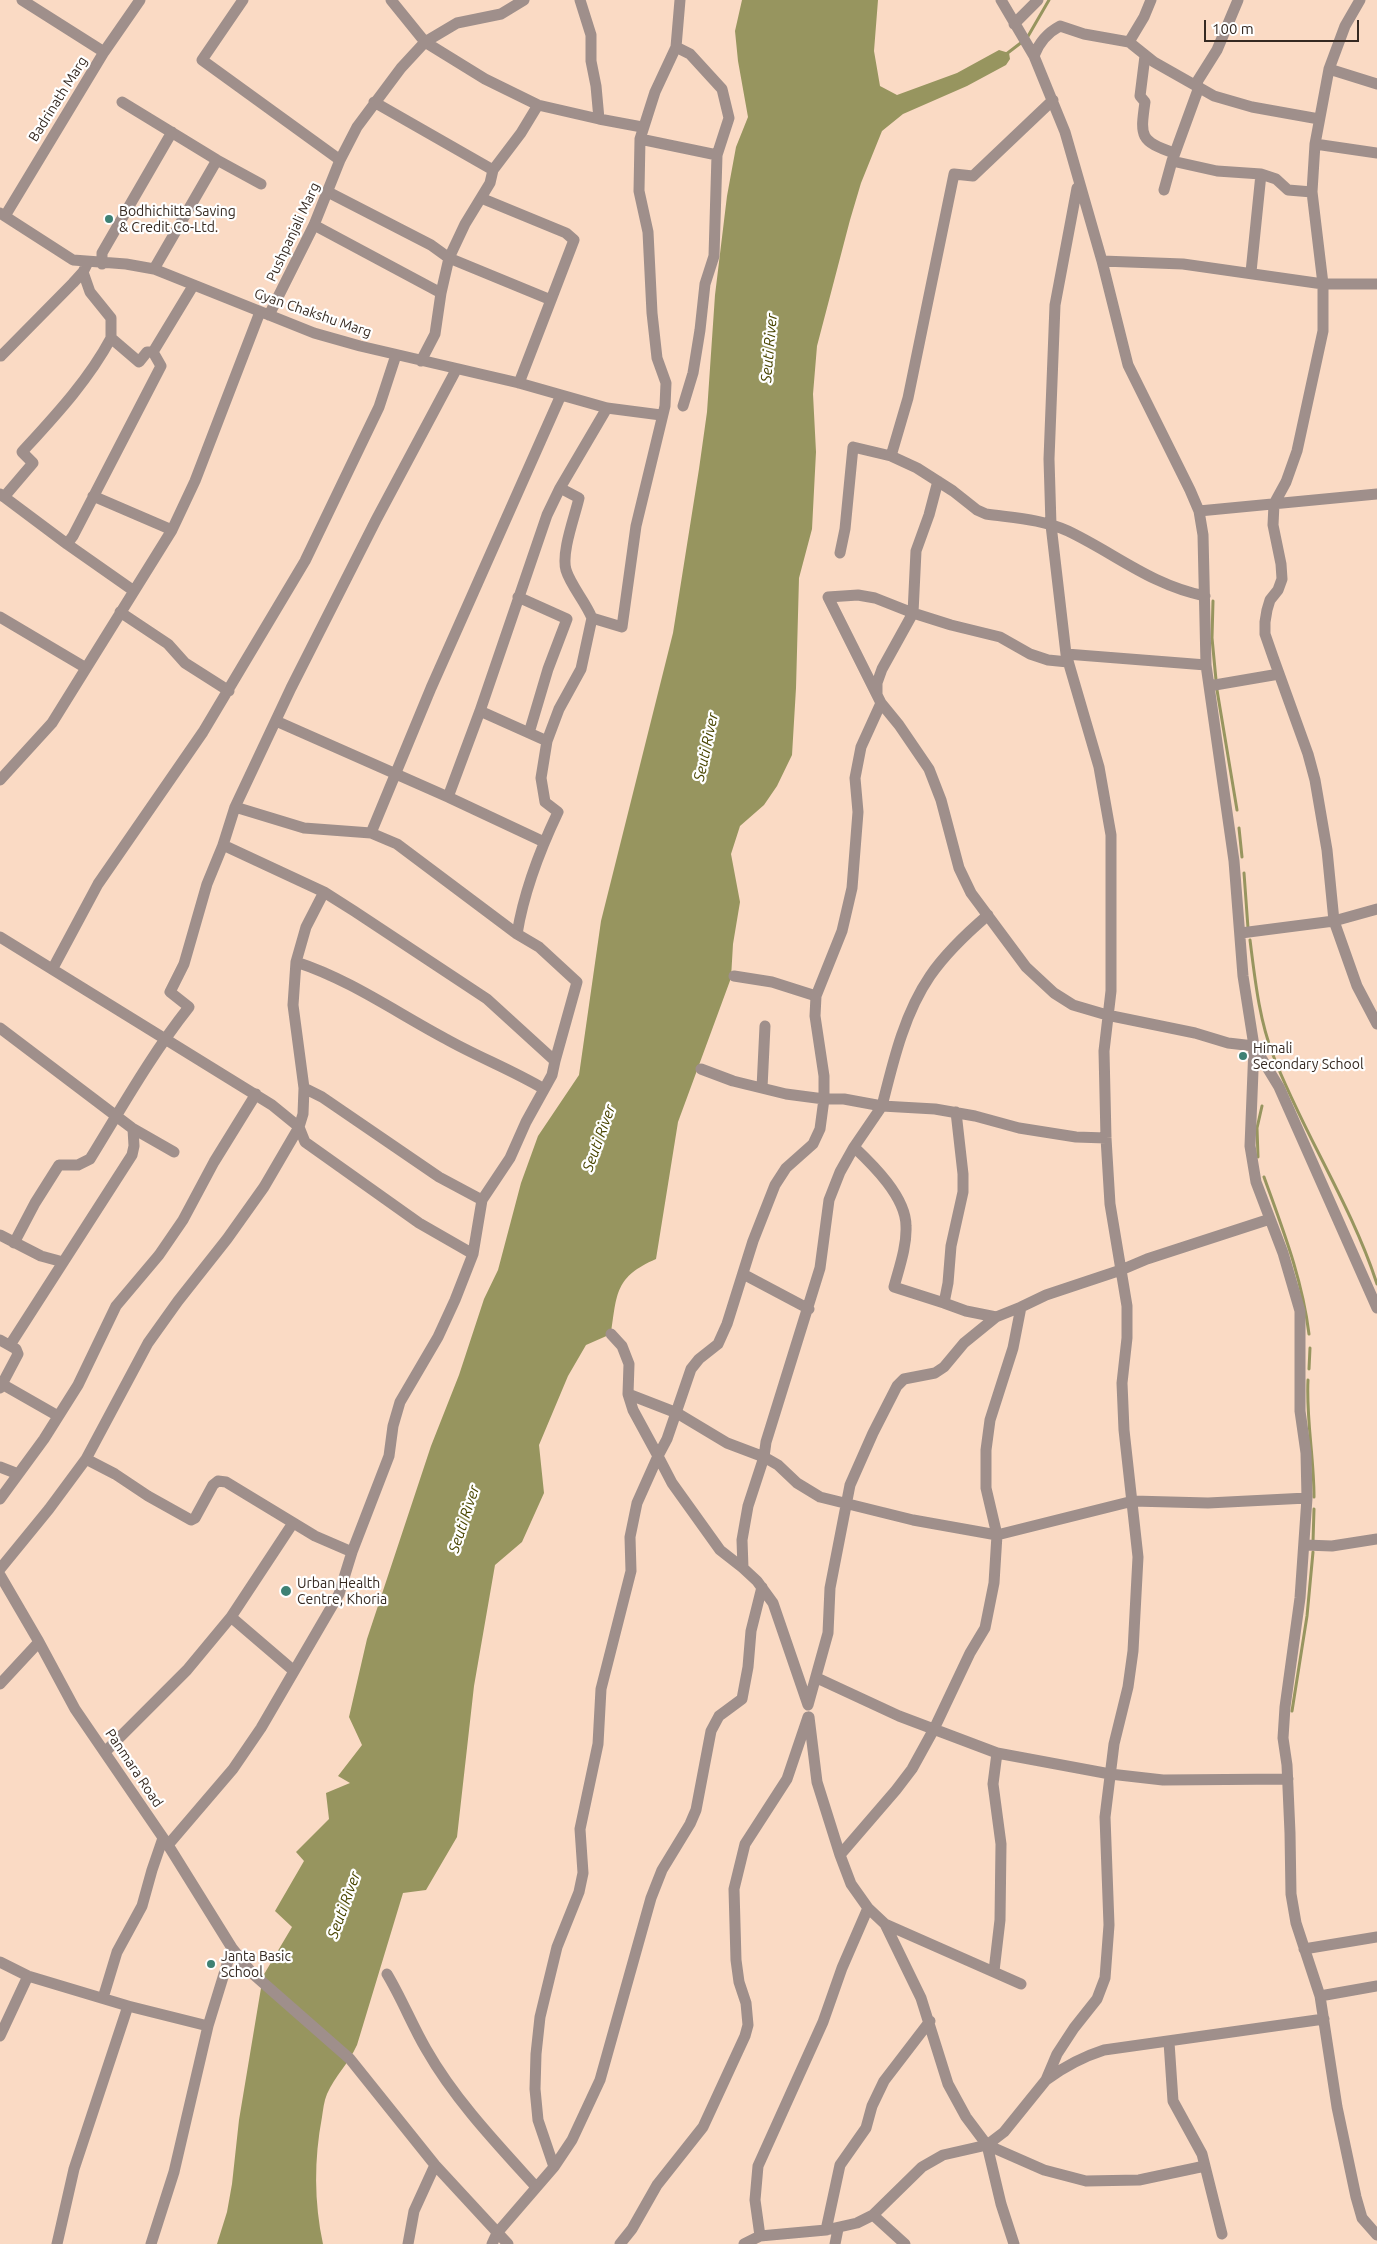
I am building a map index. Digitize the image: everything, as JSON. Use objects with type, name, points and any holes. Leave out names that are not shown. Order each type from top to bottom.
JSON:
[{"type":"street","points":[[22,0],[104,52]]},
{"type":"street","name":"Badrinath Marg","points":[[2,214],[104,52],[140,0]]},
{"type":"street","points":[[243,0],[202,60],[340,160]]},
{"type":"street","points":[[424,42],[456,24],[501,14],[524,0]]},
{"type":"street","points":[[580,0],[591,35],[591,61],[596,86],[599,119]]},
{"type":"street","points":[[592,618],[622,628],[636,526],[661,415],[665,406],[666,383],[657,358],[652,313],[648,232],[639,191],[640,139],[642,126],[655,92],[676,47],[680,0]]},
{"type":"street","points":[[1001,0],[1020,36],[1031,51],[1053,100],[1078,176],[1128,365],[1198,511],[1203,535],[1206,665],[1234,862],[1243,976],[1254,1046],[1250,1146],[1256,1182],[1283,1253],[1300,1311],[1300,1411],[1306,1453],[1307,1498],[1300,1598],[1284,1707],[1283,1738],[1288,1779],[1290,1894],[1304,1949],[1320,1996],[1337,2107],[1356,2197],[1362,2218],[1377,2235]]},
{"type":"street","points":[[1014,24],[1038,0]]},
{"type":"street","points":[[1129,42],[1144,17],[1151,0]]},
{"type":"street","points":[[1164,190],[1197,86],[1217,50],[1238,0]]},
{"type":"street","points":[[1360,0],[1346,26],[1329,69],[1315,144],[1312,192],[1323,284],[1323,331],[1297,451],[1286,482],[1274,504],[1273,524],[1282,579],[1278,590],[1270,600],[1267,610],[1266,634],[1308,754],[1315,780],[1327,850],[1334,921],[1357,986],[1377,1024]]},
{"type":"street","points":[[397,2],[424,42],[485,79],[538,105],[599,119],[642,126]]},
{"type":"street","points":[[1031,51],[1038,46],[1049,32],[1060,26],[1084,34],[1129,42],[1145,56],[1214,96],[1231,102],[1319,119]]},
{"type":"street","name":"Pushpanjali Marg","points":[[0,780],[52,723],[172,530],[195,481],[265,314],[314,225],[340,160],[357,127],[374,102],[424,42]]},
{"type":"street","points":[[676,47],[690,54],[722,89],[729,118],[718,156],[714,256],[705,284],[700,330],[692,373],[683,406]]},
{"type":"street","points":[[1145,56],[1140,96],[1145,102],[1142,130],[1152,145],[1173,157],[1217,171],[1261,174],[1276,179],[1288,190],[1312,192]]},
{"type":"street","points":[[1329,69],[1377,84]]},
{"type":"street","points":[[891,456],[908,398],[954,174],[974,176],[1053,100]]},
{"type":"street","points":[[122,102],[217,160],[261,184]]},
{"type":"street","points":[[374,102],[493,170]]},
{"type":"street","points":[[421,361],[435,334],[441,293],[449,258],[465,224],[490,182],[493,170],[538,105]]},
{"type":"street","points":[[102,264],[102,253],[172,132]]},
{"type":"street","points":[[640,139],[718,156]]},
{"type":"street","points":[[1315,144],[1377,154]]},
{"type":"street","points":[[154,269],[217,160]]},
{"type":"street","points":[[1251,272],[1261,174]]},
{"type":"street","points":[[1046,2080],[1057,2054],[1074,2028],[1097,1999],[1105,1978],[1109,1925],[1104,1817],[1133,1651],[1138,1557],[1124,1430],[1122,1383],[1127,1338],[1127,1306],[1110,1204],[1106,1138],[1104,1051],[1111,992],[1110,835],[1099,767],[1067,658],[1051,525],[1049,450],[1055,305],[1076,203],[1078,176]]},
{"type":"street","points":[[328,192],[431,244],[449,258],[551,300]]},
{"type":"street","points":[[481,198],[566,233],[574,240],[518,383]]},
{"type":"street","name":"Gyan Chakshu Marg","points":[[2,214],[86,267],[102,264],[126,264],[154,269],[314,333],[456,370],[518,383],[607,408],[661,415]]},
{"type":"street","points":[[314,225],[441,293]]},
{"type":"street","points":[[1102,261],[1182,264],[1251,272],[1323,284],[1377,284]]},
{"type":"street","points":[[86,267],[90,292],[111,318],[111,338],[101,355],[60,411],[22,452],[33,463],[2,496],[134,591]]},
{"type":"street","points":[[0,356],[86,267]]},
{"type":"street","points":[[153,352],[193,286]]},
{"type":"street","points":[[111,338],[139,362],[147,352],[153,352]]},
{"type":"street","points":[[67,544],[161,366],[153,352]]},
{"type":"street","points":[[53,968],[98,884],[177,770],[228,691],[305,561],[379,406],[396,355]]},
{"type":"street","points":[[14,1243],[35,1203],[59,1165],[78,1166],[90,1159],[164,1040],[189,1007],[170,992],[184,964],[207,884],[223,845],[235,807],[376,520],[456,370]]},
{"type":"street","points":[[372,833],[431,688],[561,395]]},
{"type":"street","points":[[448,797],[480,711],[546,515],[607,408]]},
{"type":"street","points":[[840,553],[845,529],[853,447],[891,456],[938,481],[977,510],[986,514],[1051,525],[1068,532],[1158,582],[1180,591],[1205,596]]},
{"type":"street","points":[[554,2167],[538,2120],[535,2090],[540,2017],[557,1947],[579,1892],[583,1873],[580,1829],[598,1744],[600,1689],[631,1571],[630,1537],[637,1503],[667,1439],[691,1369],[699,1359],[718,1344],[775,1185],[786,1168],[813,1144],[820,1129],[824,1099],[822,1051],[815,1016],[816,996],[842,931],[852,888],[858,812],[855,778],[861,747],[878,699],[877,683],[882,669],[913,613],[916,551],[929,516],[938,481]]},
{"type":"street","points":[[517,934],[522,907],[544,842],[558,812],[545,802],[541,778],[547,741],[559,709],[581,669],[592,618],[586,603],[567,571],[565,560],[579,498],[560,488]]},
{"type":"street","points":[[1198,511],[1377,494]]},
{"type":"street","points":[[93,496],[172,530]]},
{"type":"street","points":[[1206,665],[1067,658],[1048,660],[1030,654],[1000,637],[951,625],[875,598],[858,595],[828,597],[878,699],[899,725],[928,769],[941,800],[960,868],[971,893],[1026,967],[1054,993],[1073,1005],[1107,1015],[1195,1033],[1228,1043],[1254,1046]]},
{"type":"street","points":[[518,597],[567,619],[548,669],[528,733]]},
{"type":"street","points":[[120,612],[168,644],[186,663],[228,691]]},
{"type":"street","points":[[0,617],[86,668]]},
{"type":"street","points":[[1209,686],[1279,674]]},
{"type":"street","points":[[480,711],[547,741]]},
{"type":"street","points":[[276,721],[448,797],[544,842]]},
{"type":"street","points":[[103,1998],[117,1952],[142,1906],[152,1870],[166,1842],[233,1770],[261,1728],[339,1594],[352,1552],[388,1456],[393,1426],[400,1402],[438,1337],[473,1254],[482,1200],[510,1158],[526,1122],[552,1075],[577,982],[539,947],[517,934],[397,844],[372,833],[304,828],[235,807]]},
{"type":"street","points":[[223,845],[324,892],[487,999],[555,1061]]},
{"type":"street","points":[[0,1569],[49,1509],[86,1459],[148,1343],[264,1187],[299,1127],[303,1114],[304,1088],[292,1005],[296,962],[306,927],[324,892]]},
{"type":"street","points":[[1241,933],[1334,921],[1377,909]]},
{"type":"street","points":[[743,1568],[742,1540],[747,1514],[764,1457],[766,1442],[809,1309],[820,1268],[829,1200],[840,1172],[854,1147],[882,1106],[902,1036],[916,1001],[930,976],[988,915]]},
{"type":"street","points":[[0,937],[53,968],[164,1040],[256,1094],[299,1127],[305,1142],[336,1165],[419,1223],[473,1254]]},
{"type":"street","points":[[296,962],[322,972],[447,1040],[517,1073],[544,1089]]},
{"type":"street","points":[[734,976],[772,982],[816,996]]},
{"type":"street","points":[[762,1088],[765,1026]]},
{"type":"street","points":[[0,1028],[20,1041],[133,1129],[174,1152]]},
{"type":"street","points":[[1254,1046],[1279,1087],[1377,1308]]},
{"type":"street","points":[[701,1070],[762,1088],[824,1099],[844,1099],[882,1106],[956,1112],[1019,1128],[1076,1137],[1106,1138]]},
{"type":"street","points":[[304,1088],[330,1102],[439,1176],[482,1200]]},
{"type":"street","points":[[0,1499],[44,1439],[78,1385],[116,1306],[159,1255],[183,1220],[214,1162],[256,1094]]},
{"type":"street","points":[[944,1303],[948,1283],[951,1246],[963,1192],[963,1174],[956,1112]]},
{"type":"street","points":[[58,1416],[1,1386],[18,1357],[16,1349],[5,1343],[63,1262],[132,1155],[135,1138],[133,1129]]},
{"type":"street","points":[[854,1147],[881,1172],[902,1211],[907,1225],[894,1288],[966,1311],[996,1317]]},
{"type":"street","points":[[620,2244],[632,2229],[662,2178],[703,2127],[745,2036],[748,2025],[746,2003],[738,1975],[734,1889],[745,1844],[769,1803],[787,1779],[808,1711],[828,1633],[830,1588],[844,1504],[859,1464],[897,1386],[904,1379],[934,1373],[944,1367],[964,1343],[996,1317],[1046,1295],[1121,1270],[1147,1258],[1270,1219]]},
{"type":"street","points":[[0,1235],[42,1256],[63,1262]]},
{"type":"street","points":[[743,1274],[809,1309]]},
{"type":"street","points":[[840,1856],[912,1769],[934,1729],[958,1676],[985,1628],[994,1583],[997,1535],[986,1488],[986,1450],[990,1420],[1013,1348],[1021,1307]]},
{"type":"street","points":[[611,1334],[622,1346],[629,1364],[628,1394],[633,1410],[672,1483],[720,1550],[743,1568],[773,1603],[808,1711],[817,1782],[840,1856],[851,1884],[868,1908],[885,1924],[1021,1984]]},
{"type":"street","points":[[628,1394],[677,1413],[727,1443],[764,1457],[778,1465],[797,1482],[820,1497],[913,1520],[997,1535],[1133,1502],[1208,1503],[1307,1498]]},
{"type":"street","points":[[86,1459],[115,1474],[187,1519],[195,1518],[213,1485],[218,1481],[226,1482],[293,1524],[352,1552]]},
{"type":"street","points":[[0,1467],[18,1474]]},
{"type":"street","points":[[105,1752],[187,1670],[231,1617],[293,1524]]},
{"type":"street","points":[[1305,1545],[1332,1546],[1377,1539]]},
{"type":"street","name":"Panmara Road","points":[[0,1575],[40,1642],[74,1709],[166,1842],[232,1948],[252,1973],[350,2059],[494,2239],[508,2244]]},
{"type":"street","points":[[494,2239],[554,2167],[576,2132],[600,2080],[651,1898],[662,1870],[690,1824],[696,1810],[711,1731],[719,1716],[742,1698],[748,1667],[751,1631],[762,1588]]},
{"type":"street","points":[[231,1617],[294,1671]]},
{"type":"street","points":[[0,1684],[40,1642]]},
{"type":"street","points":[[817,1678],[899,1716],[997,1753],[1110,1774],[1180,1781],[1288,1779]]},
{"type":"street","points":[[994,1971],[1000,1920],[1001,1844],[993,1784],[997,1753]]},
{"type":"street","points":[[760,2236],[755,2200],[758,2166],[823,2022],[842,1968],[868,1908]]},
{"type":"street","points":[[885,1924],[921,1998],[948,2084],[966,2117],[987,2145],[1001,2204],[1014,2244]]},
{"type":"street","points":[[1304,1949],[1377,1937]]},
{"type":"street","points":[[151,2244],[174,2172],[208,2026],[232,1948]]},
{"type":"street","points":[[0,1962],[28,1976],[128,2006],[208,2026]]},
{"type":"street","points":[[388,1974],[426,2050],[456,2094],[488,2134],[536,2187]]},
{"type":"street","points":[[0,2036],[28,1976]]},
{"type":"street","points":[[1320,1996],[1377,1986]]},
{"type":"street","points":[[57,2244],[74,2169],[128,2006]]},
{"type":"street","points":[[744,2244],[760,2236],[832,2229],[857,2223],[873,2214],[922,2168],[943,2155],[987,2145],[1004,2132],[1046,2080],[1066,2065],[1080,2058],[1104,2050],[1324,2019]]},
{"type":"street","points":[[835,2244],[832,2229],[840,2165],[866,2128],[872,2106],[884,2081],[930,2022]]},
{"type":"street","points":[[1169,2042],[1173,2101],[1202,2154],[1222,2234]]},
{"type":"street","points":[[987,2145],[1060,2176],[1086,2180],[1139,2180],[1205,2166]]},
{"type":"street","points":[[408,2244],[414,2211],[435,2165]]},
{"type":"street","points":[[873,2214],[905,2244]]},
{"type":"water","name":"Seuti River","points":[[742,0],[878,0],[874,51],[880,86],[897,95],[957,73],[999,50],[1009,53],[1010,59],[1006,65],[967,86],[903,114],[882,131],[861,183],[817,346],[813,394],[816,452],[812,529],[799,578],[792,755],[777,786],[764,805],[740,826],[731,854],[740,902],[733,944],[731,978],[678,1122],[656,1259],[625,1280],[617,1297],[611,1334],[586,1345],[568,1376],[539,1445],[544,1493],[522,1542],[495,1565],[474,1686],[457,1837],[426,1890],[403,1893],[357,2045],[330,2087],[326,2097],[319,2133],[316,2165],[318,2212],[323,2244],[217,2244],[227,2212],[232,2184],[239,2120],[263,1976],[292,1927],[275,1911],[304,1861],[296,1852],[329,1819],[326,1793],[350,1783],[338,1776],[362,1745],[349,1717],[367,1639],[431,1446],[459,1375],[484,1299],[498,1270],[521,1183],[538,1136],[579,1075],[601,921],[673,633],[699,469],[707,412],[715,295],[727,196],[736,147],[748,117],[738,61],[735,31]]},
{"type":"waterway","points":[[1027,38],[1049,0]]},
{"type":"waterway","points":[[1005,55],[1022,42]]},
{"type":"waterway","points":[[1213,601],[1212,638],[1216,680]]},
{"type":"waterway","points":[[1217,690],[1237,810]]},
{"type":"waterway","points":[[1239,828],[1242,857]]},
{"type":"waterway","points":[[1244,873],[1248,928]]},
{"type":"waterway","points":[[1250,940],[1261,1013],[1273,1055],[1298,1112],[1354,1225],[1377,1284]]},
{"type":"waterway","points":[[1258,1157],[1257,1128],[1262,1106]]},
{"type":"waterway","points":[[1264,1177],[1297,1274],[1309,1334]]},
{"type":"waterway","points":[[1309,1369],[1310,1348]]},
{"type":"waterway","points":[[1308,1380],[1314,1497]]},
{"type":"waterway","points":[[1313,1542],[1314,1509]]},
{"type":"waterway","points":[[1292,1711],[1307,1616],[1313,1552]]},
{"type":"place","name":"Bodhichitta Saving & Credit Co-Ltd.","points":[[109,219]]},
{"type":"place","name":"Himali Secondary School","points":[[1243,1056]]},
{"type":"place","name":"Urban Health Centre, Khoria","points":[[286,1591]]},
{"type":"place","name":"Janta Basic School","points":[[211,1964]]}]
